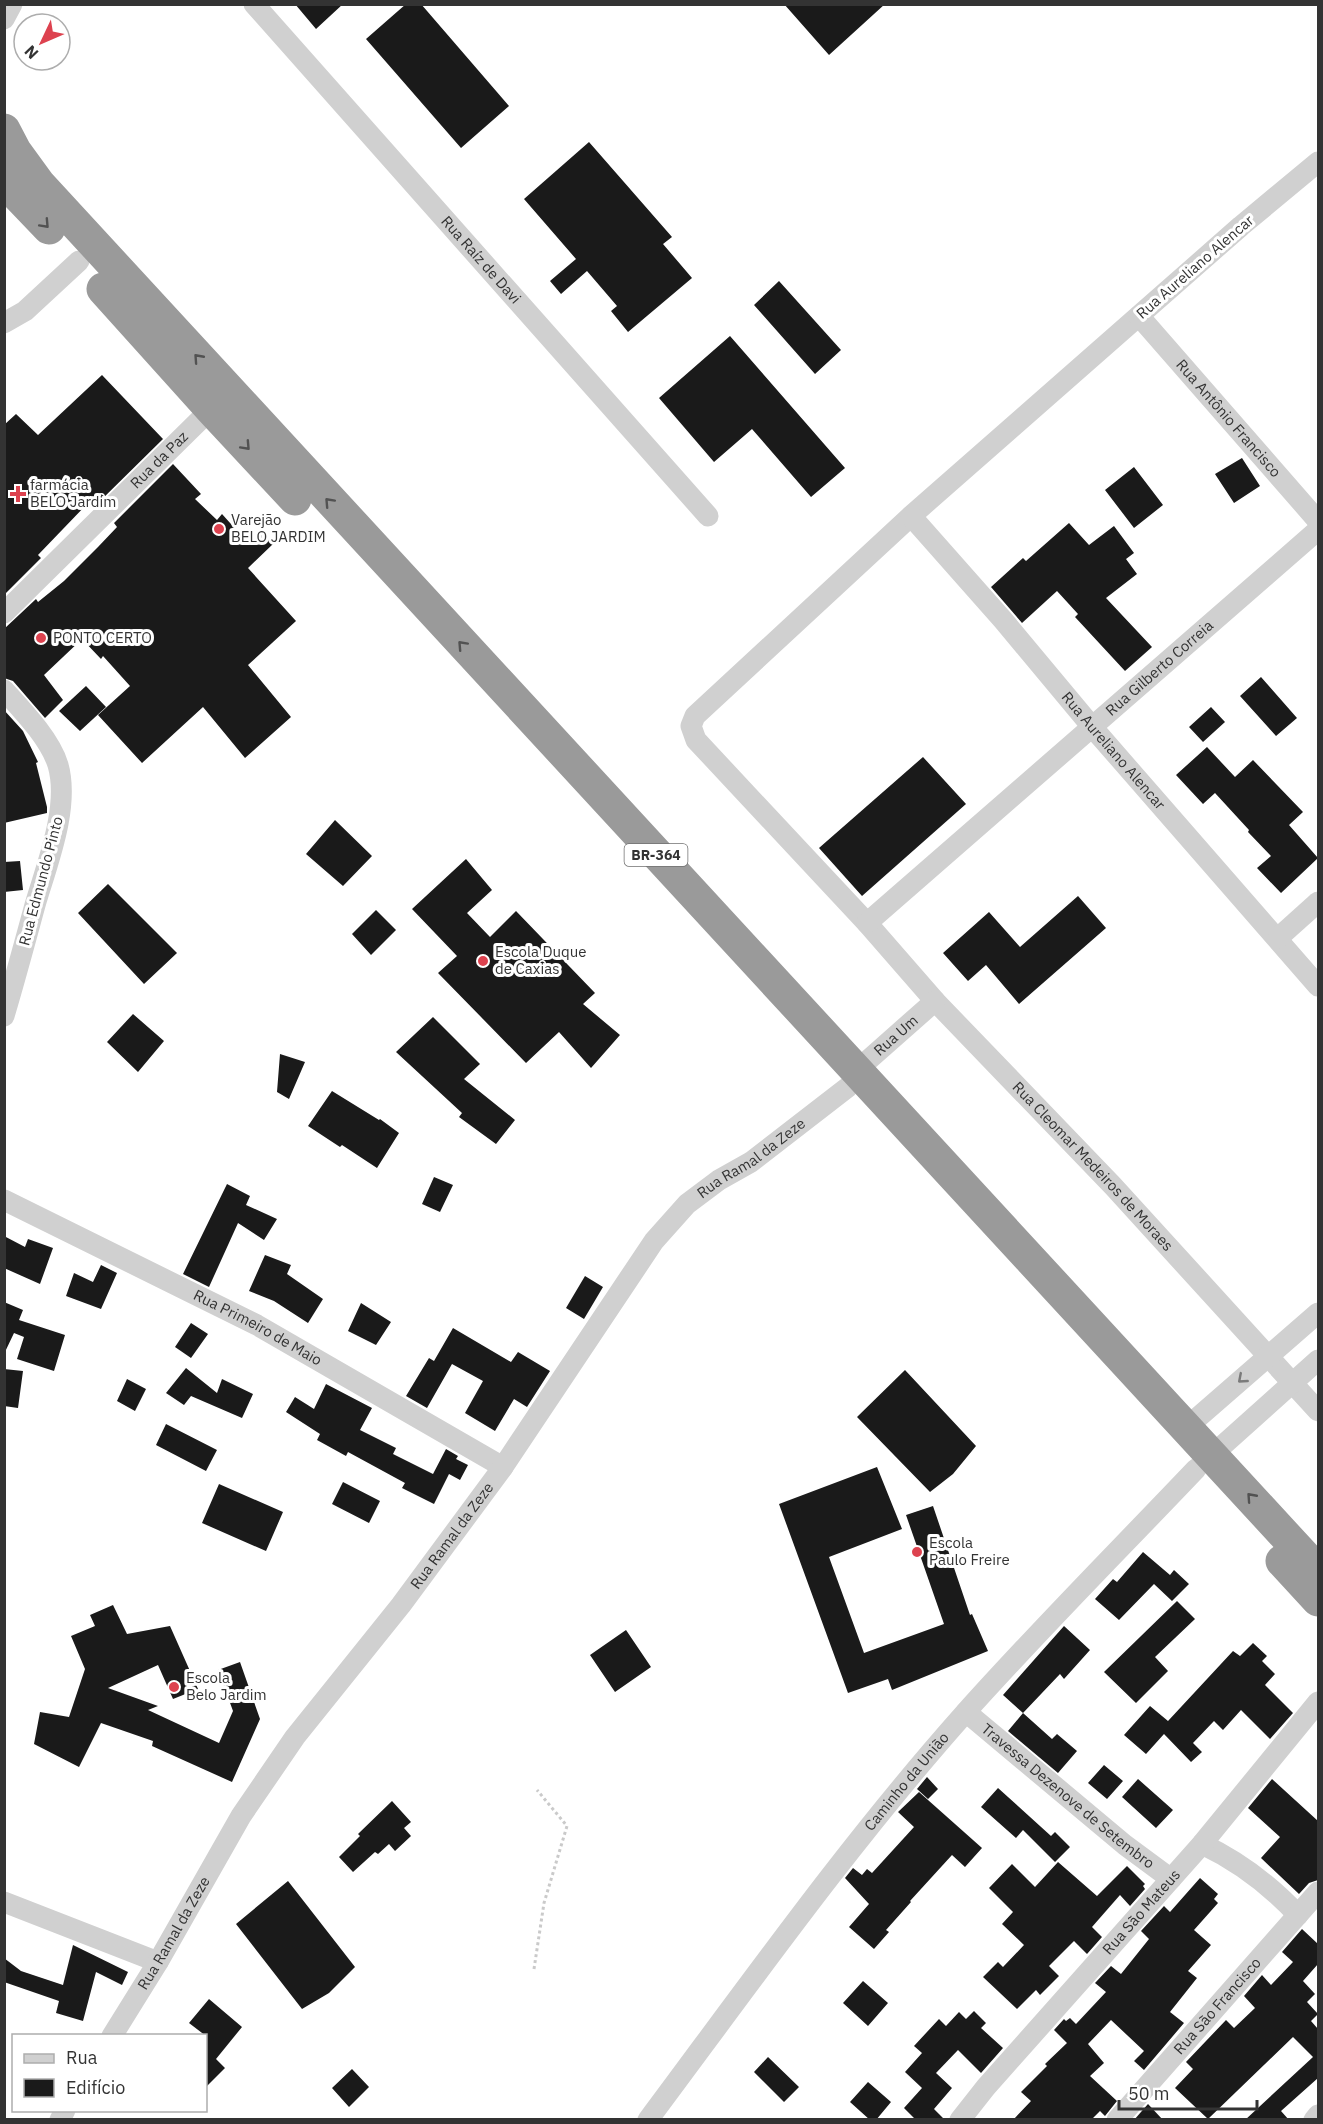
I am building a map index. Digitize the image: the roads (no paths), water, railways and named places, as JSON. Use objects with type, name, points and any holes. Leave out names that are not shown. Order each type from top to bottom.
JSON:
[{"type":"highway","name":"BR-364","points":[[4,130],[15,151],[39,184],[1204,1462],[1318,1600]]},
{"type":"highway","name":"BR-364","points":[[4,182],[79,261],[211,409],[1187,1427],[1204,1462],[1318,1571]]},
{"type":"street","points":[[4,19],[12,4]]},
{"type":"street","name":"Rua Raíz de Davi","points":[[254,4],[708,516]]},
{"type":"street","name":"Rua Aureliano Alencar","points":[[867,923],[696,740],[691,726],[695,716],[910,516],[1241,226],[1318,162]]},
{"type":"street","points":[[4,323],[25,311],[79,261]]},
{"type":"street","name":"Rua Antônio Francisco","points":[[1138,316],[1318,521]]},
{"type":"street","name":"Rua da Paz","points":[[4,613],[211,409]]},
{"type":"street","name":"Rua Aureliano Alencar","points":[[910,516],[1003,620],[1093,728],[1318,986]]},
{"type":"street","name":"Rua Gilberto Correia","points":[[867,923],[1318,530]]},
{"type":"street","name":"Rua Edmundo Pinto","points":[[4,690],[26,714],[48,745],[57,764],[62,786],[53,842],[4,1016]]},
{"type":"street","points":[[1278,938],[1318,903]]},
{"type":"street","name":"Rua Cleomar Medeiros de Moraes","points":[[867,923],[935,1001],[1113,1186],[1318,1411]]},
{"type":"street","name":"Rua Um","points":[[853,1079],[935,1001]]},
{"type":"street","name":"Rua Ramal da Zeze","points":[[113,2034],[158,1962],[241,1816],[296,1737],[401,1605],[503,1467],[670,1221],[687,1204],[711,1186],[751,1162],[853,1079]]},
{"type":"street","name":"Rua Primeiro de Maio","points":[[4,1200],[257,1325],[503,1467]]},
{"type":"street","points":[[1187,1427],[1318,1313]]},
{"type":"street","name":"Caminho da União","points":[[648,2120],[822,1888],[966,1712],[1204,1462],[1318,1360]]},
{"type":"street","name":"Rua São Mateus","points":[[960,2120],[986,2087],[1202,1844],[1318,1701]]},
{"type":"street","name":"Travessa Dezenove de Setembro","points":[[966,1712],[1125,1845],[1171,1879]]},
{"type":"street","points":[[1202,1844],[1254,1874],[1279,1895],[1298,1916]]},
{"type":"street","name":"Rua São Francisco","points":[[1117,2120],[1318,1892]]},
{"type":"street","points":[[4,1902],[158,1962]]},
{"type":"street","points":[[1314,2120],[1318,2115]]},
{"type":"place","name":"farmácia BELO Jardim","points":[[18,494]]},
{"type":"place","name":"Varejão BELO JARDIM","points":[[219,529]]},
{"type":"place","name":"PONTO CERTO","points":[[41,638]]},
{"type":"place","name":"Escola Duque de Caxias","points":[[483,961]]},
{"type":"place","name":"Escola Paulo Freire","points":[[917,1552]]},
{"type":"place","name":"Escola Belo Jardim","points":[[174,1687]]}]
